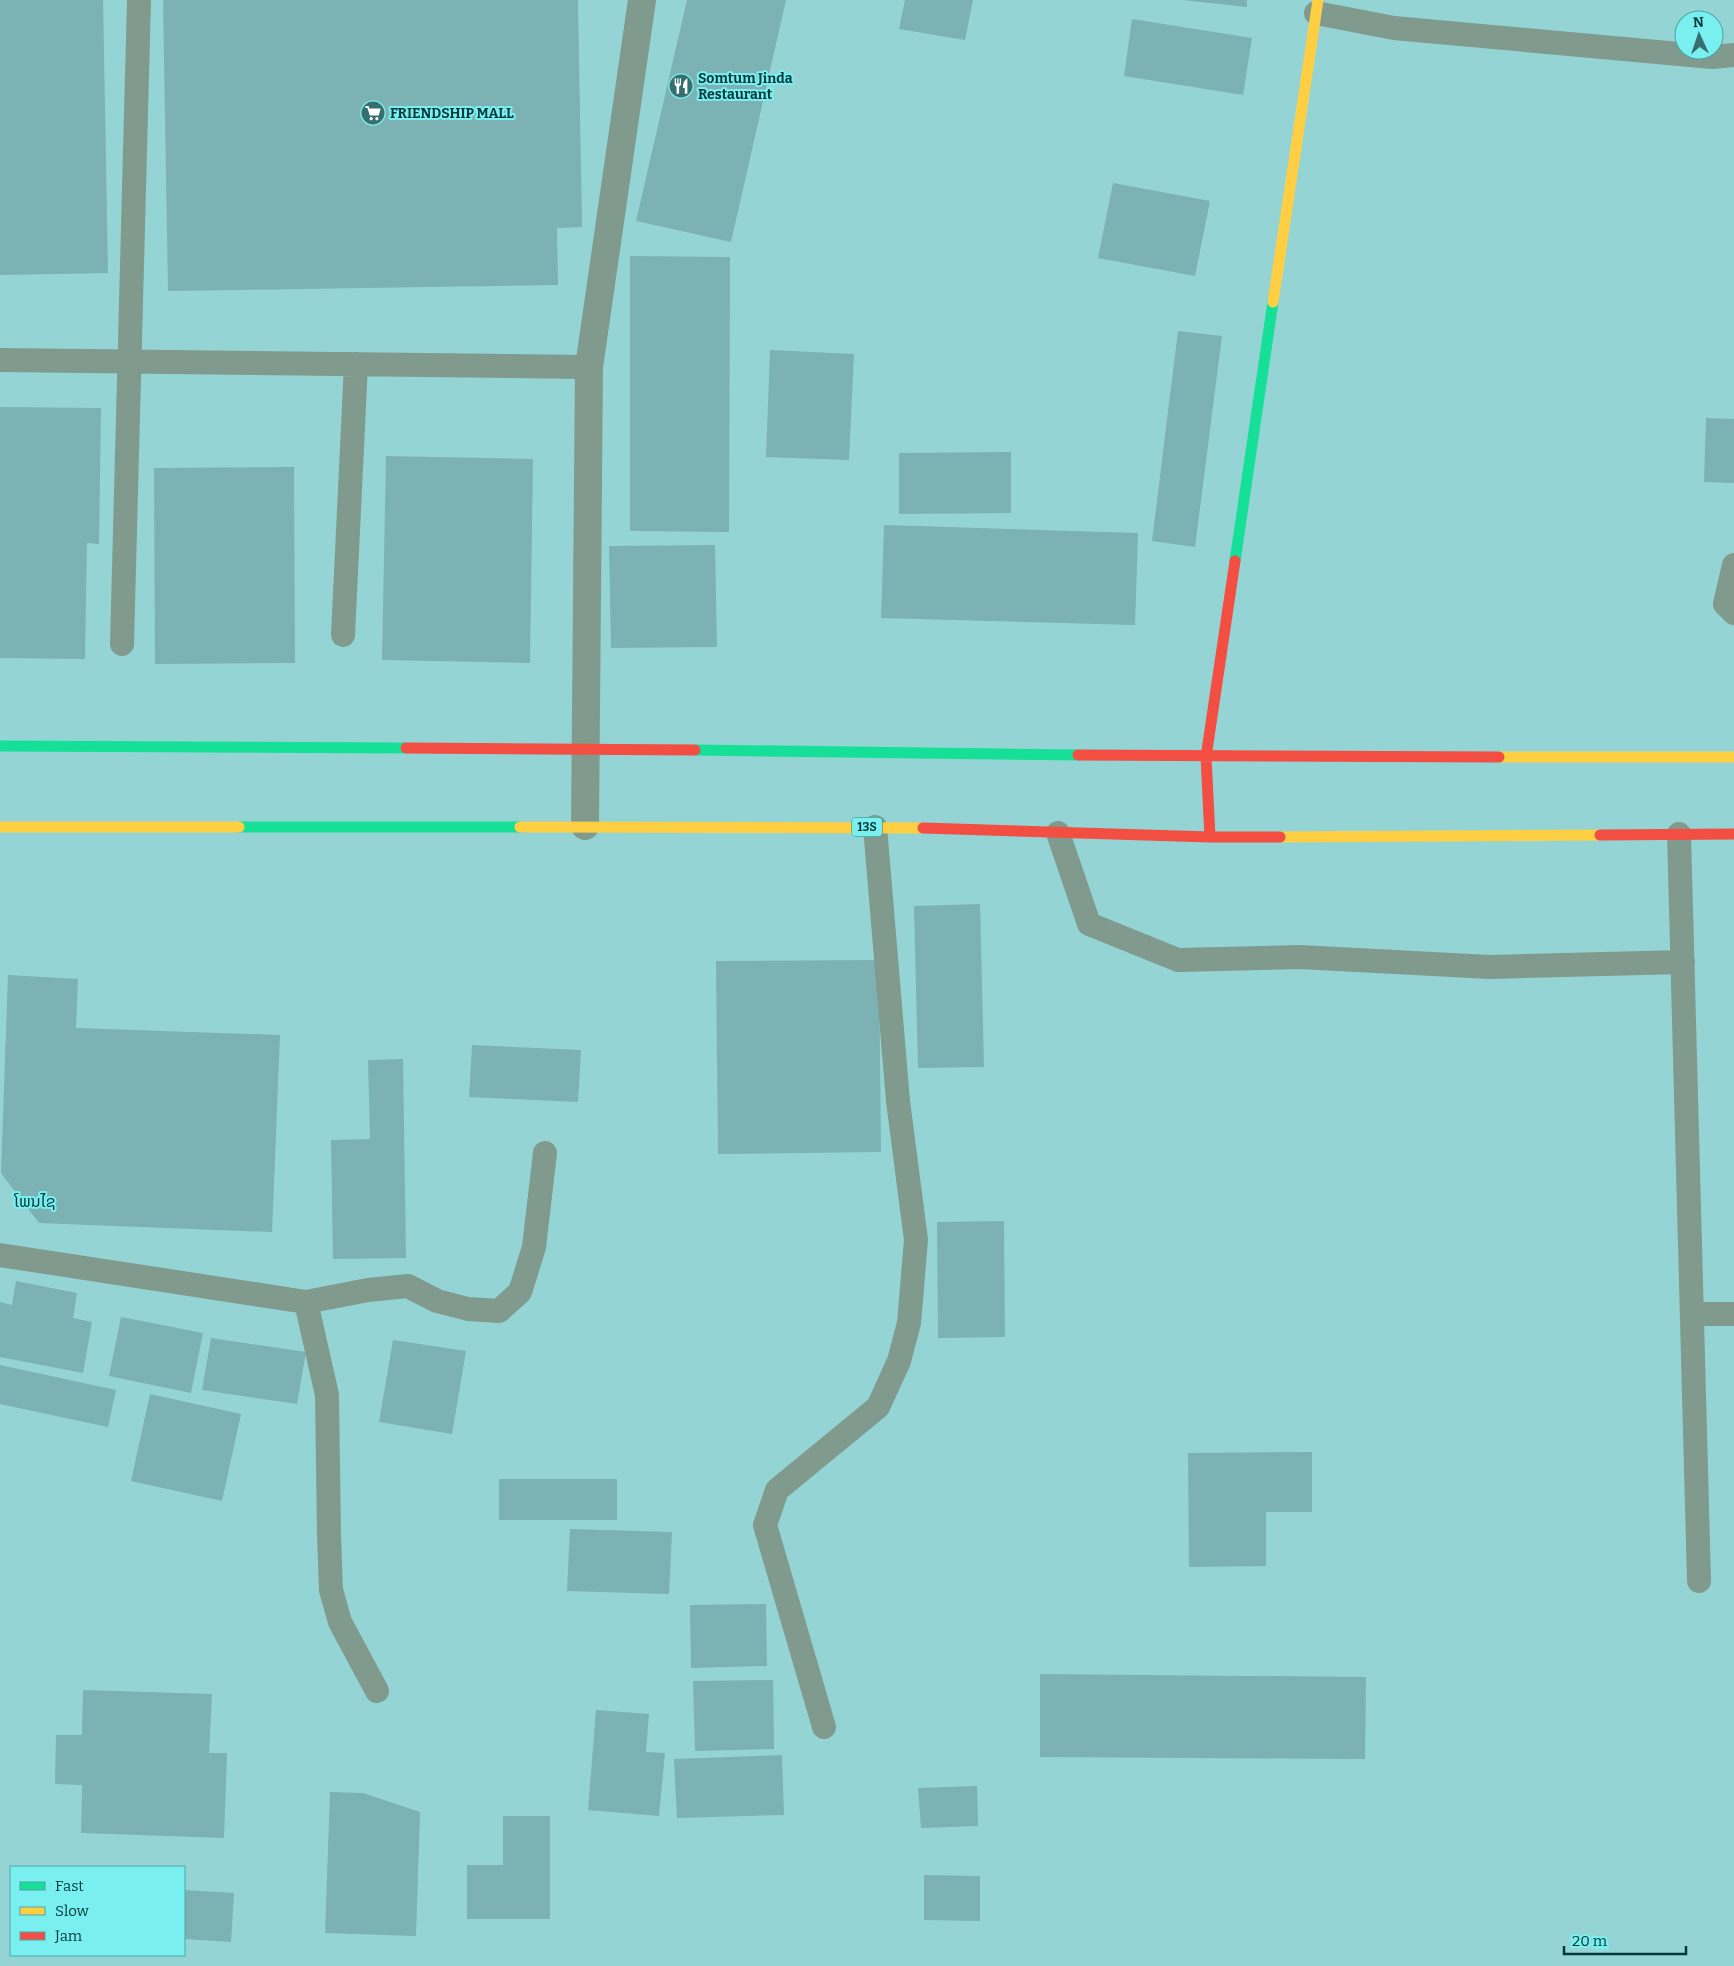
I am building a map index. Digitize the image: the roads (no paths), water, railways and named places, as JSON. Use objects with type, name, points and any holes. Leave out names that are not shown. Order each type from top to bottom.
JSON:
[{"type":"main road","points":[[1210,837],[1206,757],[1317,7]]},
{"type":"main road","points":[[0,746],[586,749],[1206,757],[1734,757]]},
{"type":"main road","name":"13S","points":[[0,827],[875,827],[1210,837],[1734,834]]},
{"type":"street","points":[[585,826],[589,367],[642,0]]},
{"type":"lane","points":[[122,644],[139,0]]},
{"type":"lane","points":[[1317,7],[1394,28],[1712,57],[1734,54]]},
{"type":"lane","points":[[0,360],[589,367]]},
{"type":"lane","points":[[344,635],[356,364]]},
{"type":"lane","points":[[1734,566],[1725,604],[1734,613]]},
{"type":"lane","points":[[824,1727],[765,1525],[778,1490],[878,1406],[899,1361],[909,1323],[916,1240],[898,1101],[875,827]]},
{"type":"lane","points":[[1058,833],[1089,924],[1178,960],[1300,957],[1490,967],[1682,962]]},
{"type":"lane","points":[[1679,834],[1698,1581]]},
{"type":"lane","points":[[0,1255],[306,1302],[368,1290],[408,1286],[437,1301],[468,1309],[499,1311],[520,1292],[534,1247],[545,1153]]},
{"type":"lane","points":[[306,1302],[326,1395],[328,1534],[332,1590],[340,1622],[377,1691]]},
{"type":"lane","points":[[1692,1314],[1734,1314]]},
{"type":"place","name":"Somtum Jinda Restaurant","points":[[681,86]]},
{"type":"place","name":"FRIENDSHIP MALL","points":[[373,113]]},
{"type":"district","name":"ໂພນໄຊ","points":[[35,1201]]}]
